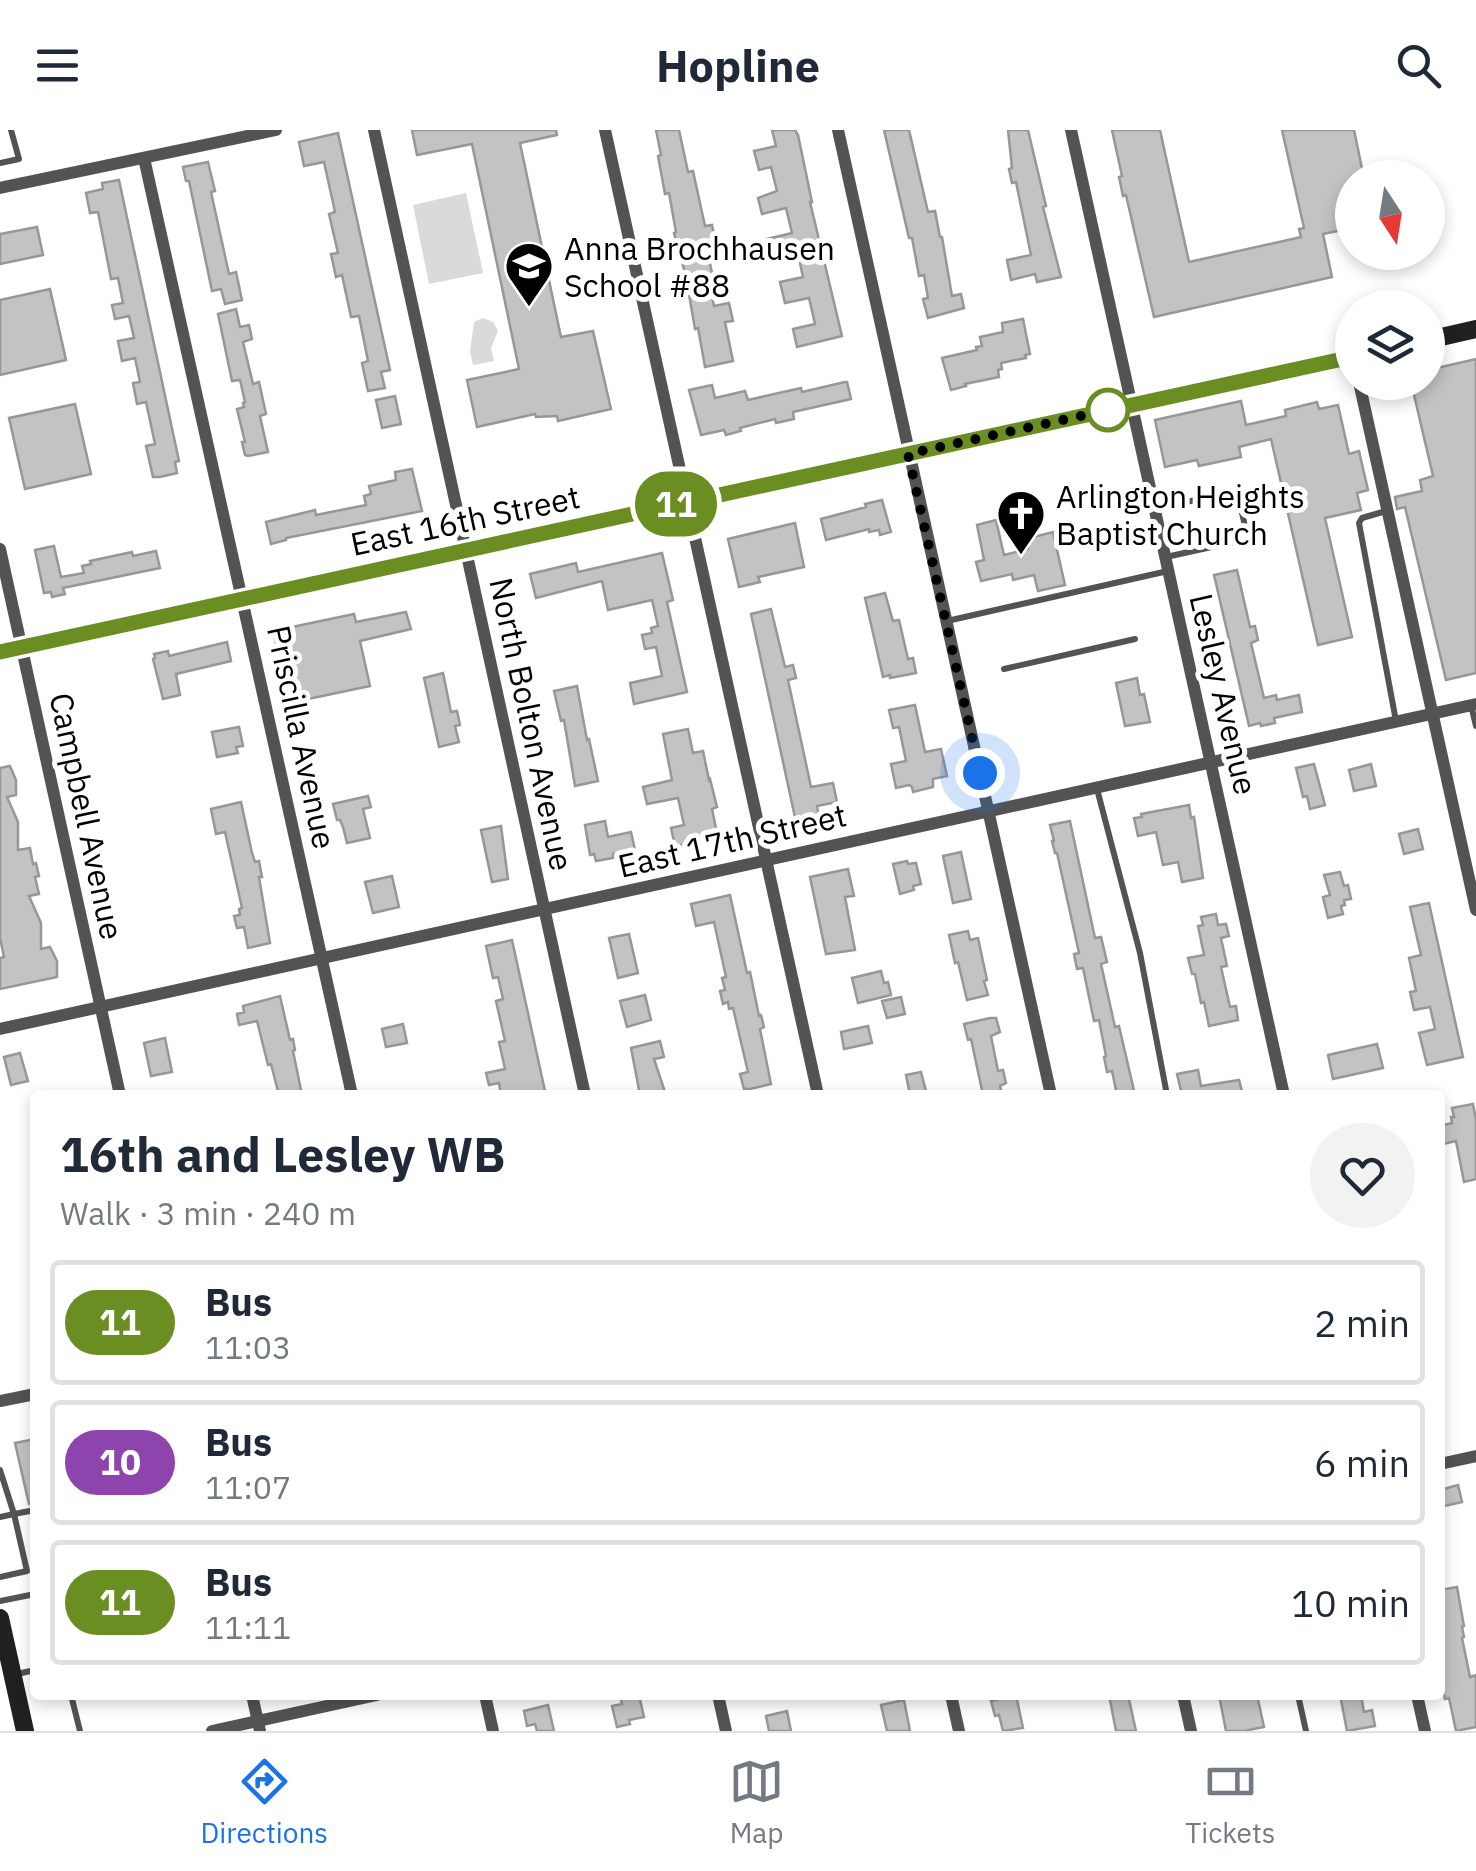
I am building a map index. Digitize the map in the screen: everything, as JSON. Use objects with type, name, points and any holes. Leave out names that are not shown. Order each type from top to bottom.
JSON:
[{"type":"main road","points":[[1445,336],[1476,330]]},
{"type":"main road","name":"East 16th Street","points":[[0,652],[1335,361]]},
{"type":"main road","points":[[0,1618],[25,1731]]},
{"type":"street","points":[[0,188],[276,130]]},
{"type":"street","name":"North Bolton Avenue","points":[[374,130],[584,1090]]},
{"type":"street","points":[[605,130],[817,1090]]},
{"type":"street","points":[[838,130],[1050,1090]]},
{"type":"street","name":"Lesley Avenue","points":[[1071,130],[1283,1090]]},
{"type":"street","name":"Priscilla Avenue","points":[[144,158],[351,1090]]},
{"type":"street","points":[[1363,400],[1476,910]]},
{"type":"street","name":"Campbell Avenue","points":[[0,549],[119,1090]]},
{"type":"street","name":"East 17th Street","points":[[0,1028],[1474,705]]},
{"type":"street","points":[[0,1401],[30,1395]]},
{"type":"street","points":[[1445,1463],[1476,1456]]},
{"type":"street","points":[[253,1700],[259,1726]]},
{"type":"street","points":[[212,1731],[259,1726],[358,1700]]},
{"type":"street","points":[[486,1700],[493,1731]]},
{"type":"street","points":[[719,1700],[726,1731]]},
{"type":"street","points":[[952,1700],[959,1731]]},
{"type":"street","points":[[1184,1700],[1191,1731]]},
{"type":"street","points":[[1418,1700],[1424,1731]]},
{"type":"lane","points":[[0,162],[19,158],[11,130]]},
{"type":"lane","points":[[946,621],[1248,540],[1237,492],[1154,509]]},
{"type":"lane","points":[[1388,511],[1362,518],[1359,523],[1396,722]]},
{"type":"lane","points":[[1004,668],[1135,640]]},
{"type":"lane","points":[[1474,705],[1476,726]]},
{"type":"lane","points":[[1096,788],[1140,954],[1165,1090]]},
{"type":"lane","points":[[0,1470],[27,1571],[0,1577]]},
{"type":"lane","points":[[0,1517],[30,1511]]},
{"type":"lane","points":[[0,1601],[30,1595]]},
{"type":"lane","points":[[13,1674],[30,1671]]},
{"type":"lane","points":[[72,1700],[80,1731]]},
{"type":"lane","points":[[1299,1700],[1306,1731]]},
{"type":"shaded area","points":[[466,193],[483,273],[429,284],[413,205]]},
{"type":"shaded area","points":[[483,318],[493,322],[498,331],[491,348],[494,361],[473,365],[470,351],[474,322]]},
{"type":"building","points":[[412,130],[556,130],[557,135],[520,143],[561,337],[593,331],[611,409],[558,421],[557,416],[535,414],[477,427],[467,380],[519,369],[472,144],[417,155]]},
{"type":"building","points":[[656,130],[679,130],[705,226],[712,225],[716,243],[706,245],[714,282],[709,283],[714,306],[729,303],[733,321],[725,322],[733,361],[705,367],[674,233],[669,193],[665,194]]},
{"type":"building","points":[[772,130],[795,130],[798,135],[842,336],[797,347],[793,329],[815,324],[809,298],[785,303],[780,282],[803,277],[798,254],[771,260],[767,239],[792,233],[786,208],[762,214],[758,198],[777,191],[771,167],[759,170],[754,151],[776,146]]},
{"type":"building","points":[[884,130],[909,130],[928,212],[935,211],[942,237],[952,296],[961,294],[964,308],[928,318],[923,299],[928,298],[924,275],[919,276]]},
{"type":"building","points":[[1008,130],[1028,130],[1061,277],[1037,282],[1035,274],[1011,280],[1007,260],[1031,255],[1016,182],[1012,183],[1009,169],[1012,168]]},
{"type":"building","points":[[1112,130],[1160,130],[1189,262],[1301,237],[1299,229],[1304,228],[1282,130],[1354,130],[1360,160],[1335,160],[1335,232],[1323,234],[1332,277],[1154,317],[1126,195],[1123,196],[1119,177],[1122,176]]},
{"type":"building","points":[[338,133],[390,370],[381,372],[385,388],[368,391],[362,363],[368,361],[359,316],[351,317],[342,275],[336,277],[331,254],[338,253],[329,214],[335,212],[324,162],[304,166],[299,142]]},
{"type":"building","points":[[208,162],[229,274],[236,272],[242,300],[225,304],[221,289],[212,291],[183,167]]},
{"type":"building","points":[[119,180],[179,461],[175,462],[177,473],[160,477],[153,477],[146,446],[155,444],[146,402],[137,404],[133,383],[140,382],[135,358],[122,361],[118,341],[134,338],[129,316],[115,319],[112,305],[123,303],[118,278],[111,279],[98,212],[90,213],[86,193],[103,189],[102,183]]},
{"type":"building","points":[[37,227],[43,255],[0,264],[0,234]]},
{"type":"building","points":[[50,289],[66,360],[0,375],[0,300]]},
{"type":"building","points":[[236,309],[240,327],[249,325],[252,339],[243,342],[253,384],[259,382],[266,414],[260,416],[268,452],[248,456],[237,409],[244,407],[245,402],[240,380],[232,381],[218,314]]},
{"type":"building","points":[[1023,319],[1030,354],[1026,358],[1001,363],[999,377],[951,390],[942,358],[977,350],[982,346],[980,337],[1003,332],[1002,323]]},
{"type":"building","points":[[1476,359],[1476,673],[1446,680],[1405,507],[1397,509],[1395,497],[1422,491],[1420,480],[1433,476],[1415,400],[1445,400],[1445,366]]},
{"type":"building","points":[[847,382],[851,399],[793,412],[794,419],[776,423],[775,419],[726,435],[724,430],[701,435],[689,390],[712,385],[715,398],[745,391],[748,400]]},
{"type":"building","points":[[395,396],[401,424],[382,428],[376,400]]},
{"type":"building","points":[[1241,401],[1246,425],[1286,416],[1285,410],[1317,402],[1319,409],[1338,405],[1349,454],[1359,451],[1368,490],[1357,493],[1361,510],[1325,518],[1352,637],[1318,645],[1271,439],[1239,447],[1241,457],[1199,466],[1197,460],[1165,467],[1155,420]]},
{"type":"building","points":[[75,404],[91,474],[25,489],[9,418]]},
{"type":"building","points":[[412,469],[422,511],[271,544],[266,522],[315,510],[316,515],[366,505],[364,496],[371,494],[369,486],[396,480],[395,472]]},
{"type":"building","points":[[882,500],[891,532],[880,535],[879,530],[869,529],[826,540],[821,519]]},
{"type":"building","name":"Arlington Heights Baptist Church","points":[[996,520],[1004,555],[1028,549],[1026,539],[1053,532],[1065,585],[1038,591],[1034,575],[1013,580],[1012,574],[981,581],[976,562],[984,560],[977,525]]},
{"type":"building","points":[[795,523],[804,567],[758,577],[760,582],[739,587],[728,539]]},
{"type":"building","points":[[54,546],[61,577],[84,573],[82,566],[91,564],[90,561],[132,552],[133,556],[156,551],[160,568],[63,588],[65,594],[52,597],[51,592],[44,593],[35,550]]},
{"type":"building","points":[[662,553],[673,600],[667,602],[687,692],[634,704],[630,683],[662,676],[656,647],[645,649],[642,635],[652,633],[651,628],[658,626],[652,600],[608,610],[602,581],[536,598],[530,574],[576,563],[578,572]]},
{"type":"building","points":[[1237,570],[1250,627],[1255,626],[1258,640],[1251,643],[1264,698],[1276,695],[1277,700],[1299,695],[1302,712],[1274,718],[1275,723],[1261,726],[1249,726],[1214,575]]},
{"type":"building","points":[[885,593],[893,621],[899,620],[908,659],[913,658],[916,673],[883,677],[865,598]]},
{"type":"building","points":[[771,609],[785,667],[793,665],[796,678],[788,680],[811,787],[833,783],[837,802],[817,806],[819,817],[796,822],[751,614]]},
{"type":"building","points":[[406,612],[411,629],[360,641],[370,686],[289,703],[273,631],[354,614],[356,622]]},
{"type":"building","points":[[227,642],[231,661],[176,674],[180,695],[163,699],[154,654],[168,651],[169,656]]},
{"type":"building","points":[[443,673],[451,712],[457,711],[460,725],[455,726],[459,742],[439,747],[424,678]]},
{"type":"building","points":[[1137,678],[1150,722],[1125,726],[1116,683]]},
{"type":"building","points":[[577,686],[598,781],[575,786],[564,720],[561,721],[554,691]]},
{"type":"building","points":[[915,705],[925,752],[941,749],[947,776],[933,779],[933,787],[913,792],[909,785],[896,788],[891,764],[906,761],[899,727],[893,728],[889,710]]},
{"type":"building","points":[[239,727],[243,746],[236,747],[238,753],[217,757],[212,732]]},
{"type":"building","points":[[688,729],[693,753],[703,751],[717,807],[712,809],[718,838],[675,846],[671,828],[684,825],[678,798],[647,804],[643,787],[672,780],[663,734]]},
{"type":"building","points":[[1314,764],[1325,805],[1310,809],[1296,768]]},
{"type":"building","points":[[1371,764],[1376,786],[1354,791],[1349,770]]},
{"type":"building","points":[[10,766],[16,780],[16,795],[7,797],[18,822],[18,850],[30,848],[33,864],[36,863],[39,894],[29,896],[41,923],[41,949],[50,947],[57,961],[57,977],[0,989],[0,958],[4,957],[0,938],[0,768]]},
{"type":"building","points":[[368,796],[371,807],[363,809],[370,838],[347,843],[333,804]]},
{"type":"building","points":[[241,802],[252,853],[255,862],[259,861],[270,943],[248,948],[244,927],[237,928],[234,916],[240,915],[242,908],[225,832],[216,834],[211,809]]},
{"type":"building","points":[[1189,805],[1203,878],[1182,882],[1178,862],[1163,865],[1156,832],[1138,836],[1134,818]]},
{"type":"building","points":[[605,821],[608,837],[631,832],[635,850],[596,861],[594,854],[590,855],[585,825]]},
{"type":"building","points":[[1070,821],[1095,938],[1101,937],[1107,962],[1101,964],[1115,1027],[1119,1026],[1134,1090],[1116,1090],[1112,1071],[1107,1072],[1099,1020],[1094,1021],[1083,968],[1077,969],[1074,954],[1079,953],[1050,825]]},
{"type":"building","points":[[501,826],[508,879],[492,882],[481,830]]},
{"type":"building","points":[[1418,829],[1423,849],[1404,854],[1399,834]]},
{"type":"building","points":[[961,852],[971,899],[953,903],[943,856]]},
{"type":"building","points":[[916,863],[921,884],[900,894],[893,864]]},
{"type":"building","points":[[848,869],[854,896],[845,897],[855,950],[826,954],[810,877]]},
{"type":"building","points":[[1340,872],[1351,899],[1344,900],[1343,914],[1328,918],[1323,897],[1330,895],[1324,875]]},
{"type":"building","points":[[392,876],[399,907],[373,913],[365,882]]},
{"type":"building","points":[[730,895],[764,1027],[760,1029],[771,1084],[750,1089],[744,1089],[740,1074],[748,1072],[733,1008],[729,1009],[728,1002],[723,1004],[720,991],[725,990],[722,978],[726,977],[714,922],[696,926],[691,904]]},
{"type":"building","points":[[1429,903],[1463,1057],[1427,1065],[1419,1033],[1435,1029],[1430,1007],[1414,1010],[1410,992],[1416,991],[1409,958],[1421,955],[1410,907]]},
{"type":"building","points":[[1216,914],[1218,925],[1226,924],[1229,936],[1221,938],[1227,966],[1221,967],[1230,1007],[1236,1006],[1238,1020],[1209,1026],[1188,958],[1204,955],[1198,926],[1203,925],[1201,917]]},
{"type":"building","points":[[968,931],[970,940],[978,938],[988,995],[967,1000],[949,935]]},
{"type":"building","points":[[629,934],[638,973],[618,978],[609,938]]},
{"type":"building","points":[[512,940],[545,1090],[500,1090],[499,1083],[489,1085],[486,1073],[505,1069],[499,1042],[505,1041],[496,1001],[503,999],[498,977],[493,978],[486,946]]},
{"type":"building","points":[[881,971],[891,995],[858,1003],[852,978]]},
{"type":"building","points":[[645,995],[651,1020],[627,1027],[620,1001]]},
{"type":"building","points":[[280,996],[290,1040],[293,1039],[301,1090],[278,1090],[257,1021],[239,1025],[237,1014],[244,1012],[243,1006]]},
{"type":"building","points":[[901,997],[905,1014],[887,1018],[882,1001]]},
{"type":"building","points":[[996,1018],[1000,1032],[991,1036],[998,1071],[1003,1070],[1006,1083],[1000,1086],[1001,1090],[982,1090],[964,1024]]},
{"type":"building","points":[[403,1024],[407,1043],[386,1047],[382,1029]]},
{"type":"building","points":[[868,1026],[872,1043],[844,1049],[841,1032]]},
{"type":"building","points":[[165,1038],[172,1072],[151,1076],[144,1043]]},
{"type":"building","points":[[660,1041],[664,1057],[654,1059],[664,1090],[639,1090],[631,1048]]},
{"type":"building","points":[[1377,1044],[1383,1068],[1333,1079],[1328,1055]]},
{"type":"building","points":[[20,1053],[28,1081],[11,1085],[4,1057]]},
{"type":"building","points":[[1198,1070],[1201,1086],[1239,1080],[1242,1090],[1181,1090],[1177,1074]]},
{"type":"building","points":[[921,1072],[926,1090],[909,1090],[906,1075]]},
{"type":"building","points":[[1473,1104],[1476,1120],[1476,1179],[1464,1182],[1456,1141],[1445,1144],[1445,1125],[1452,1123],[1454,1117],[1452,1108]]},
{"type":"building","points":[[30,1440],[30,1504],[29,1504],[15,1443]]},
{"type":"building","points":[[1458,1485],[1462,1502],[1445,1506],[1445,1489]]},
{"type":"building","points":[[1457,1587],[1470,1677],[1476,1675],[1476,1727],[1456,1731],[1449,1698],[1445,1699],[1445,1589]]},
{"type":"building","points":[[621,1700],[640,1700],[644,1717],[617,1727],[612,1706],[622,1704]]},
{"type":"building","points":[[904,1700],[910,1731],[887,1731],[881,1705]]},
{"type":"building","points":[[1017,1700],[1023,1728],[1003,1731],[991,1701]]},
{"type":"building","points":[[1110,1700],[1129,1700],[1136,1731],[1116,1731]]},
{"type":"building","points":[[1220,1700],[1258,1700],[1264,1727],[1226,1731]]},
{"type":"building","points":[[1341,1700],[1362,1700],[1364,1712],[1372,1710],[1375,1726],[1347,1731]]},
{"type":"building","points":[[548,1705],[554,1731],[537,1731],[535,1724],[527,1726],[524,1711]]},
{"type":"building","points":[[787,1711],[791,1731],[769,1731],[766,1716]]},
{"type":"bus line","name":"11","points":[[0,652],[1335,361]]},
{"type":"place","name":"Anna Brochhausen School #88","points":[[529,308]]},
{"type":"place","name":"Arlington Heights Baptist Church","points":[[1021,556]]},
{"type":"route","points":[[980,773],[908,454],[1108,410]]}]
